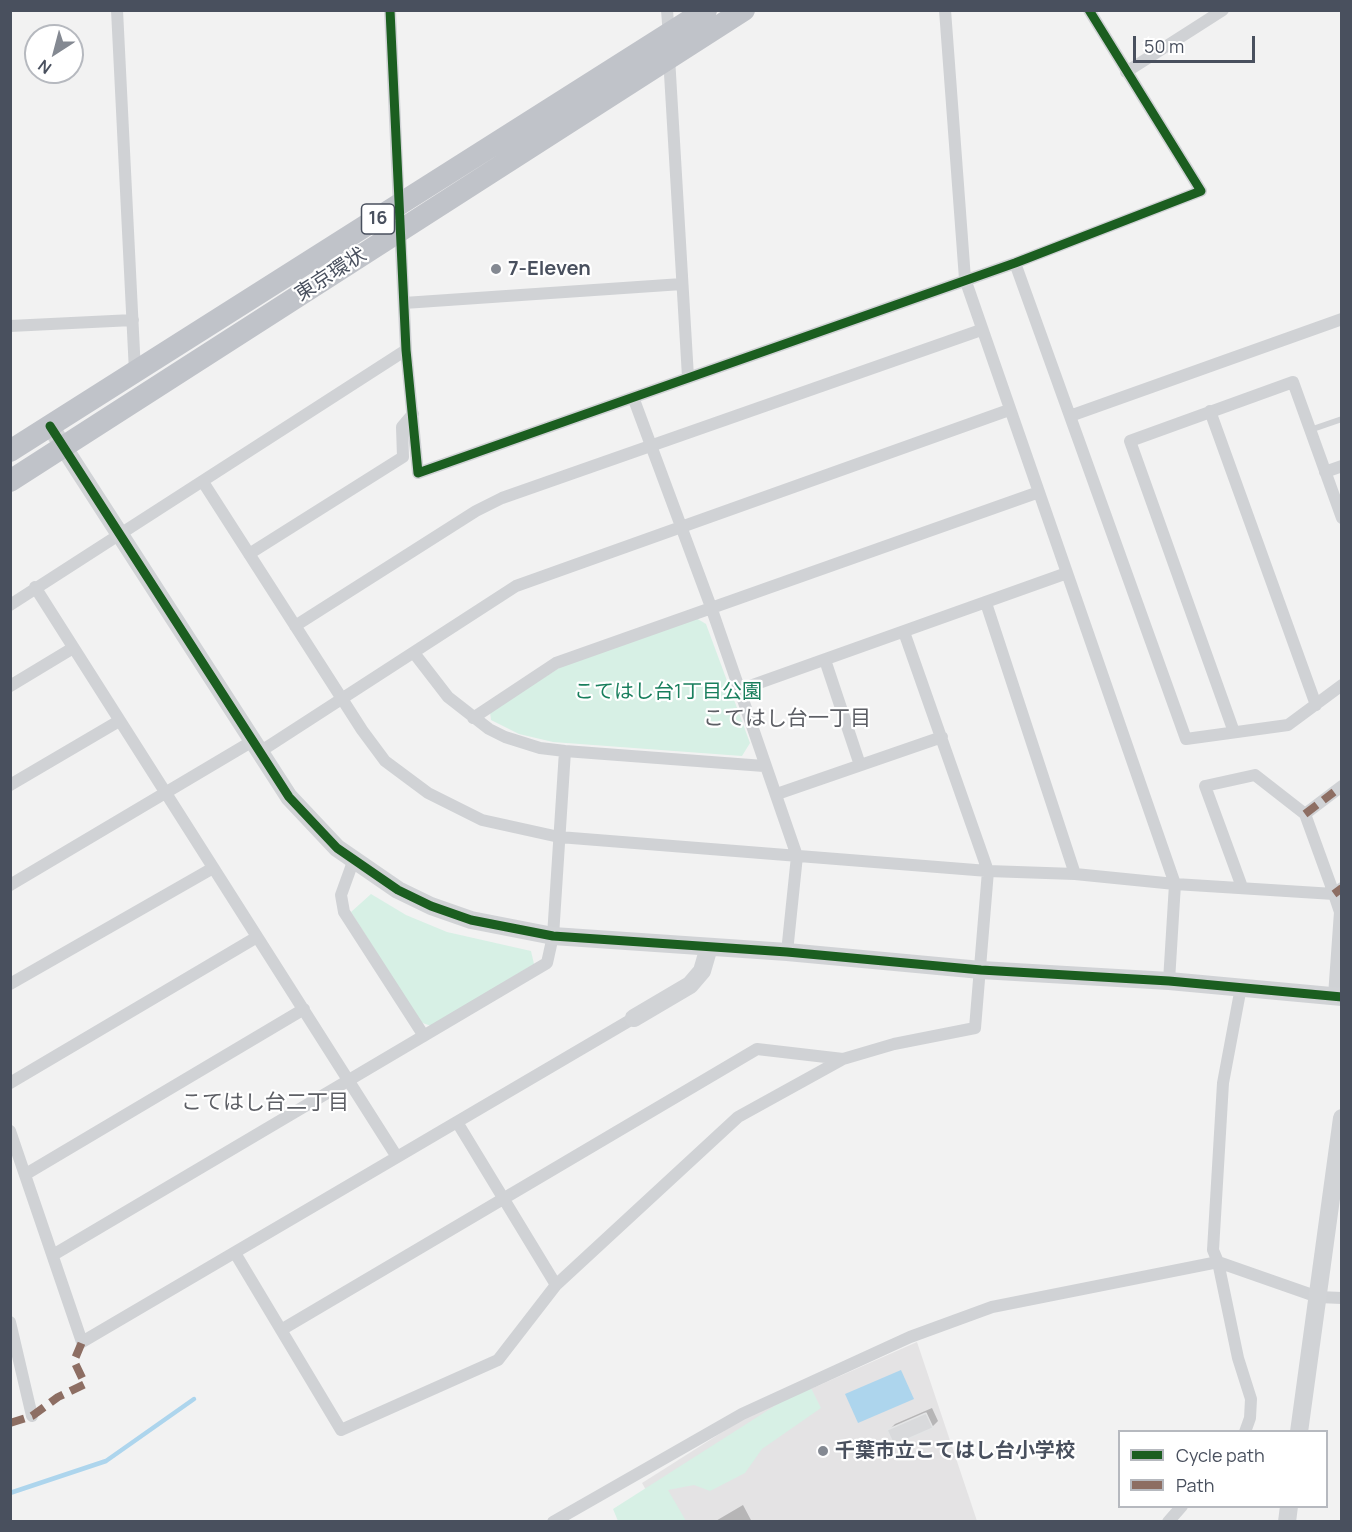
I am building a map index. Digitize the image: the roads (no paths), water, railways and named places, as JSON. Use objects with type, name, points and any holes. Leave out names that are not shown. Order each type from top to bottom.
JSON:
[{"type":"highway","name":"東京環状","points":[[10,451],[706,10]]},
{"type":"highway","name":"東京環状","points":[[10,482],[744,10]]},
{"type":"street","points":[[117,10],[135,372]]},
{"type":"street","points":[[390,10],[406,350],[418,473],[1015,263],[1201,190],[1089,10]]},
{"type":"street","points":[[667,10],[688,377]]},
{"type":"street","points":[[945,10],[965,279],[1175,884],[1169,981]]},
{"type":"street","points":[[1126,72],[1223,10]]},
{"type":"street","points":[[1015,263],[1186,739],[1288,725],[1341,685]]},
{"type":"street","points":[[404,303],[682,284]]},
{"type":"street","points":[[1070,416],[1341,319]]},
{"type":"street","points":[[10,326],[133,320]]},
{"type":"street","points":[[295,626],[476,511],[502,498],[981,330]]},
{"type":"street","points":[[10,605],[406,350]]},
{"type":"street","points":[[1234,732],[1130,441],[1293,382],[1341,518]]},
{"type":"street","points":[[633,397],[711,607],[797,856],[787,952]]},
{"type":"street","points":[[10,885],[166,793],[342,698],[516,586],[1009,410]]},
{"type":"street","points":[[1210,411],[1316,705]]},
{"type":"street","points":[[249,554],[403,457],[402,427],[412,414]]},
{"type":"street","points":[[50,426],[254,747],[289,797],[337,848],[398,890],[431,906],[471,920],[553,936],[787,952],[981,970],[1169,981],[1338,997],[1340,912],[1338,891],[1305,814],[1255,776],[1205,786],[1242,887]]},
{"type":"street","points":[[1325,472],[1341,466]]},
{"type":"street","points":[[203,482],[342,698],[386,761],[428,793],[482,820],[559,837],[988,871],[1075,874],[1175,884],[1338,891]]},
{"type":"street","points":[[473,718],[556,663],[1039,492]]},
{"type":"street","points":[[739,690],[1067,573]]},
{"type":"street","points":[[35,587],[397,1157]]},
{"type":"street","points":[[986,603],[1075,874]]},
{"type":"street","points":[[235,1252],[341,1430],[498,1360],[556,1285],[738,1116],[843,1059],[894,1044],[975,1028],[988,871],[904,632]]},
{"type":"street","points":[[10,686],[73,648]]},
{"type":"street","points":[[414,653],[448,698],[473,718],[505,737],[540,748],[565,751],[765,766]]},
{"type":"street","points":[[825,660],[860,765]]},
{"type":"street","points":[[10,785],[119,721]]},
{"type":"street","points":[[777,794],[942,737]]},
{"type":"street","points":[[53,1255],[547,963],[553,936],[565,751]]},
{"type":"street","points":[[1305,814],[1339,793]]},
{"type":"street","points":[[354,859],[340,894],[344,912],[424,1036]]},
{"type":"street","points":[[10,984],[213,867]]},
{"type":"street","points":[[10,1083],[257,938]]},
{"type":"street","points":[[10,1131],[82,1342],[690,984],[702,971],[709,947]]},
{"type":"street","points":[[1241,987],[1223,1083],[1213,1250],[1218,1262],[1238,1358],[1251,1399],[1250,1418],[1245,1430]]},
{"type":"street","points":[[26,1174],[304,1009]]},
{"type":"street","points":[[281,1330],[757,1049],[843,1059]]},
{"type":"street","points":[[1299,1430],[1341,1118]]},
{"type":"street","points":[[458,1122],[556,1285]]},
{"type":"street","points":[[554,1521],[742,1414],[910,1337],[992,1307],[1218,1262],[1318,1297],[1341,1298]]},
{"type":"street","points":[[10,1322],[32,1416]]},
{"type":"street","points":[[1168,1521],[1180,1508]]},
{"type":"lane","points":[[1310,430],[1341,419]]},
{"type":"water","points":[[901,1370],[914,1399],[858,1423],[845,1394]]},
{"type":"waterway","points":[[10,1493],[106,1461],[194,1399]]},
{"type":"place","name":"7-Eleven","points":[[496,269]]},
{"type":"place","name":"千葉市立こてはし台小学校","points":[[823,1451]]},
{"type":"district","name":"こてはし台一丁目","points":[[787,719]]},
{"type":"district","name":"こてはし台二丁目","points":[[265,1103]]},
{"type":"park label","name":"こてはし台1丁目公園","points":[[668,692]]}]
